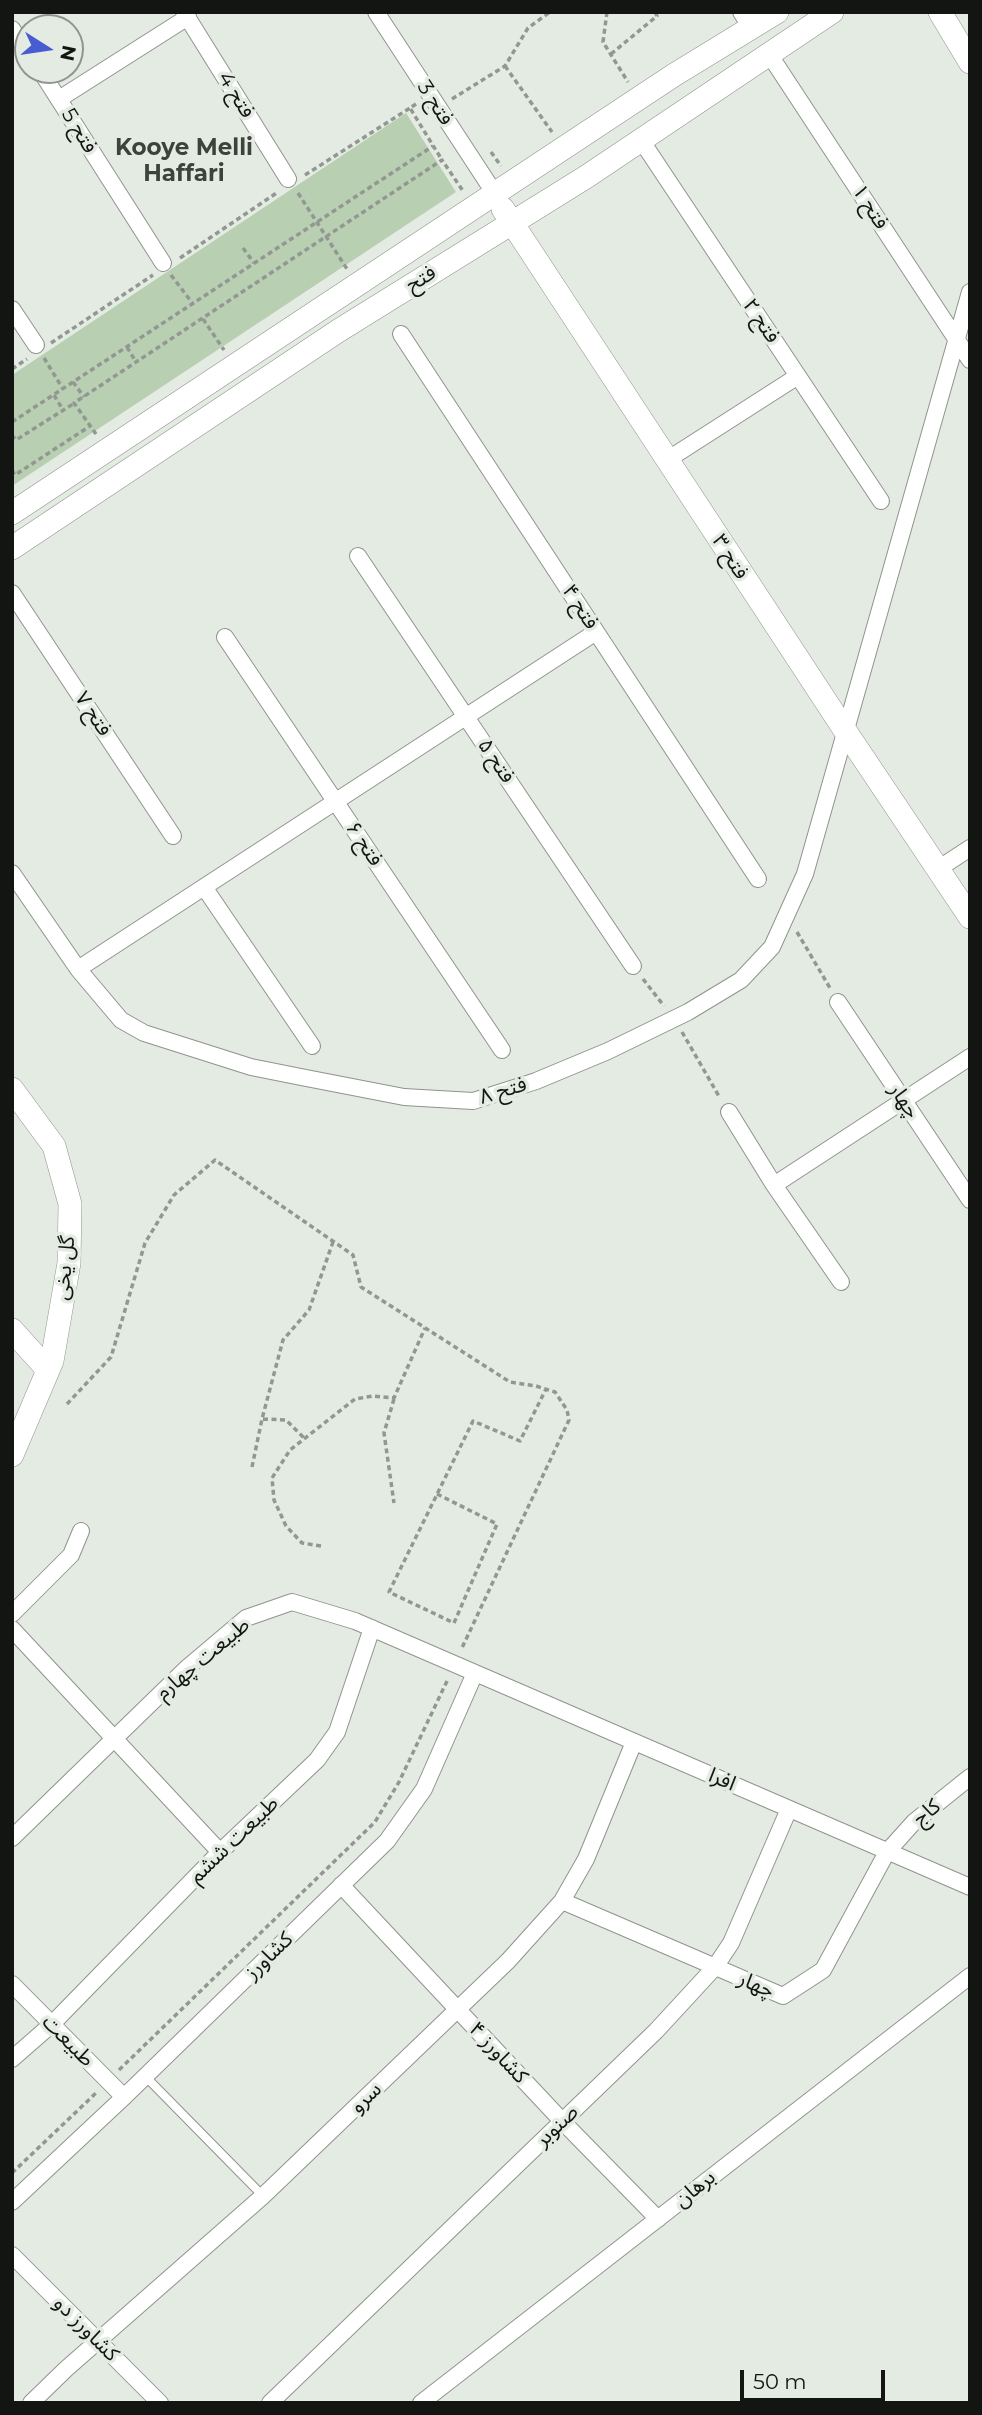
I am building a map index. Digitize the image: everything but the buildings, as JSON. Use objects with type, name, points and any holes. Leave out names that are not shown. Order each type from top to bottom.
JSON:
[{"type":"street","name":"فتح 3","points":[[376,12],[495,194]]},
{"type":"street","name":"فتح","points":[[12,513],[640,98],[746,20],[777,12]]},
{"type":"street","name":"فتح","points":[[12,548],[338,331],[641,140],[832,12]]},
{"type":"street","points":[[940,12],[970,62]]},
{"type":"street","points":[[59,99],[186,15]]},
{"type":"street","name":"فتح 4","points":[[186,15],[290,181]]},
{"type":"street","name":"فتح ۱","points":[[769,54],[970,360]]},
{"type":"street","name":"فتح 5","points":[[49,84],[164,265]]},
{"type":"street","name":"فتح ۲","points":[[641,140],[881,501]]},
{"type":"street","name":"فتح ۳","points":[[495,194],[511,223],[970,917]]},
{"type":"street","name":"فتح ۸","points":[[12,873],[78,969],[121,1020],[144,1033],[251,1067],[404,1097],[472,1101],[536,1080],[608,1051],[674,1019],[741,980],[772,947],[805,874],[970,292]]},
{"type":"street","points":[[12,309],[37,348]]},
{"type":"street","name":"فتح ۴","points":[[401,334],[758,879]]},
{"type":"street","points":[[667,460],[798,376]]},
{"type":"street","name":"فتح ۵","points":[[358,556],[633,966]]},
{"type":"street","name":"فتح ۷","points":[[12,593],[173,836]]},
{"type":"street","points":[[78,969],[596,632]]},
{"type":"street","name":"فتح ۶","points":[[225,637],[502,1050]]},
{"type":"street","points":[[938,869],[970,848]]},
{"type":"street","points":[[204,887],[312,1046]]},
{"type":"street","name":"چهار","points":[[838,1002],[970,1200]]},
{"type":"street","points":[[775,1185],[970,1057]]},
{"type":"street","name":"گل یخی","points":[[12,1089],[54,1146],[70,1204],[69,1263],[52,1361],[12,1455]]},
{"type":"street","points":[[729,1112],[841,1282]]},
{"type":"street","points":[[12,1330],[48,1370]]},
{"type":"street","points":[[12,1614],[71,1555],[81,1531]]},
{"type":"street","name":"طبیعت چهارم","points":[[12,1838],[188,1667],[246,1618],[292,1602],[355,1620],[475,1673]]},
{"type":"street","name":"طبیعت ششم","points":[[12,2059],[52,2024],[220,1852],[317,1760],[337,1732],[372,1628]]},
{"type":"street","points":[[12,1629],[220,1852]]},
{"type":"street","name":"افرا","points":[[475,1673],[970,1887]]},
{"type":"street","name":"کشاورز","points":[[12,2202],[387,1841],[424,1789],[475,1673]]},
{"type":"street","name":"سرو","points":[[31,2403],[263,2196],[508,1961],[562,1900],[586,1859],[634,1742]]},
{"type":"street","name":"کاج","points":[[887,1852],[914,1822],[970,1777]]},
{"type":"street","name":"صنوبر","points":[[270,2403],[656,2031],[715,1967],[731,1943],[789,1810]]},
{"type":"street","name":"چهار","points":[[562,1900],[783,1996],[823,1970],[887,1852]]},
{"type":"street","name":"کشاورز ۴","points":[[341,1885],[562,2121],[658,2219]]},
{"type":"street","name":"برهان","points":[[421,2403],[970,1976]]},
{"type":"street","name":"طبیعت","points":[[12,1984],[124,2097]]},
{"type":"street","name":"کشاورز دو","points":[[12,2255],[160,2403]]},
{"type":"lane","points":[[145,2076],[263,2196]]},
{"type":"path","points":[[458,109],[451,99],[505,65],[528,27],[550,12]]},
{"type":"path","points":[[607,12],[603,42],[640,98]]},
{"type":"path","points":[[611,54],[657,16],[655,12]]},
{"type":"path","points":[[505,65],[555,136]]},
{"type":"path","points":[[12,369],[37,348],[290,181],[430,95]]},
{"type":"path","points":[[410,108],[465,194],[457,199]]},
{"type":"path","points":[[12,422],[433,146]]},
{"type":"path","points":[[489,150],[504,170]]},
{"type":"path","points":[[12,435],[14,442],[442,160]]},
{"type":"path","points":[[290,181],[348,271]]},
{"type":"path","points":[[243,248],[254,264]]},
{"type":"path","points":[[164,265],[193,304]]},
{"type":"path","points":[[203,318],[226,352]]},
{"type":"path","points":[[127,347],[136,362]]},
{"type":"path","points":[[37,348],[63,389]]},
{"type":"path","points":[[73,382],[84,397]]},
{"type":"path","points":[[54,395],[63,410]]},
{"type":"path","points":[[74,403],[107,450]]},
{"type":"path","points":[[12,470],[14,476],[90,426]]},
{"type":"path","points":[[787,914],[838,1002]]},
{"type":"path","points":[[633,966],[674,1019],[729,1112]]},
{"type":"path","points":[[12,2173],[375,1822],[400,1782],[569,1420],[555,1392],[510,1382],[361,1287],[353,1255],[215,1160],[174,1195],[145,1243],[111,1357],[67,1404]]},
{"type":"path","points":[[252,1467],[283,1340],[309,1310],[333,1242]]},
{"type":"path","points":[[394,1503],[384,1433],[396,1394],[425,1328]]},
{"type":"path","points":[[437,1494],[497,1524],[454,1623],[389,1592],[437,1494],[473,1421],[520,1441],[546,1389]]},
{"type":"path","points":[[321,1546],[302,1543],[286,1526],[274,1500],[272,1478],[290,1450],[355,1399],[373,1396],[394,1398],[396,1394]]},
{"type":"path","points":[[262,1419],[286,1420],[305,1440]]},
{"type":"green space","points":[[406,113],[456,192],[12,486],[12,375]]},
{"type":"district","name":"Kooye Melli Haffari","points":[[184,161]]}]
